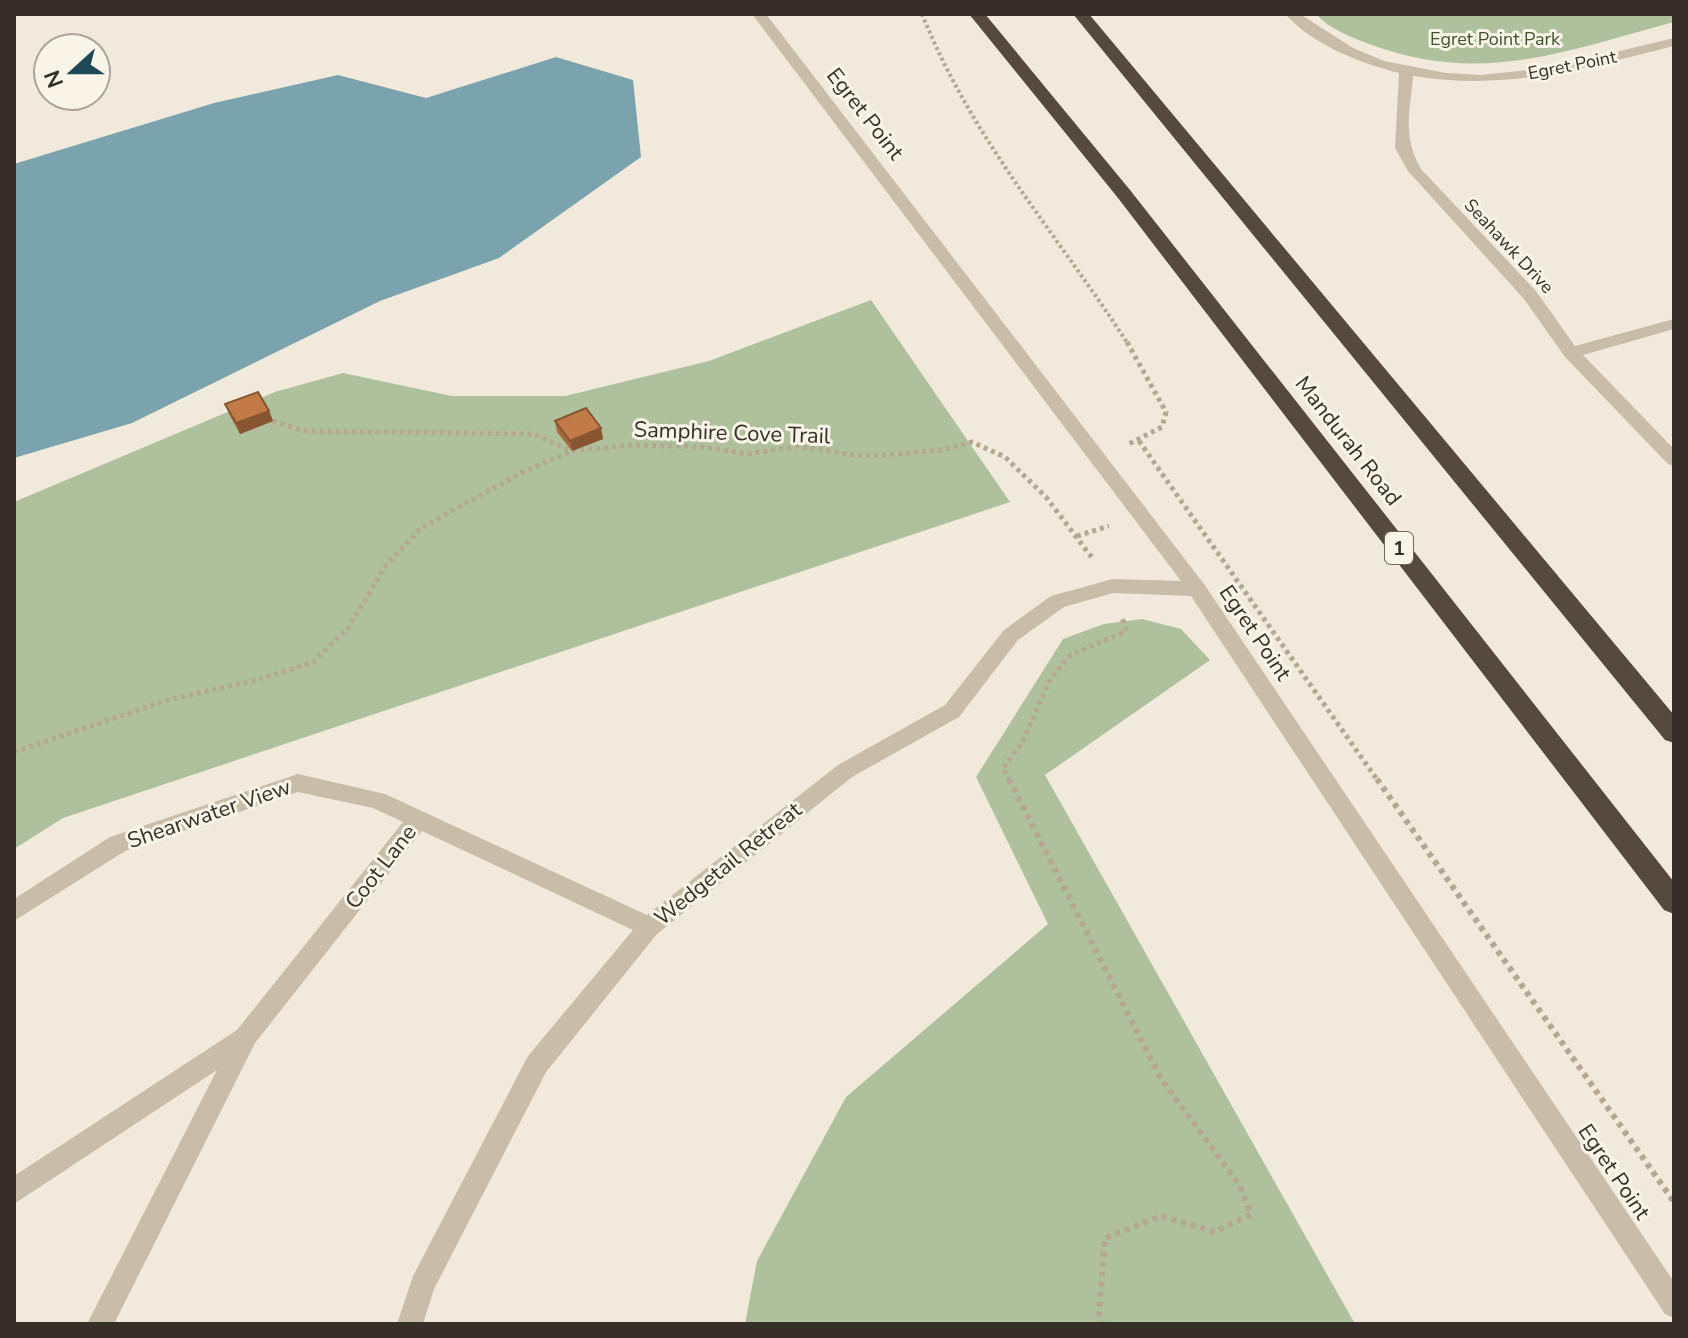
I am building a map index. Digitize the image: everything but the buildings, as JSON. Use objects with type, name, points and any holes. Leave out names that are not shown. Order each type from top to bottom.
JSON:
[{"type":"highway","name":"Mandurah Road","points":[[977,14],[1124,194],[1674,902]]},
{"type":"highway","points":[[1081,14],[1674,733]]},
{"type":"street","name":"Egret Point","points":[[759,14],[1197,589],[1674,1305]]},
{"type":"street","name":"Egret Point","points":[[1292,14],[1324,40],[1359,57],[1406,72],[1495,78],[1547,73],[1674,42]]},
{"type":"street","name":"Seahawk Drive","points":[[1406,72],[1402,148],[1415,171],[1530,295],[1571,353],[1674,460]]},
{"type":"street","points":[[1571,353],[1674,324]]},
{"type":"street","name":"Wedgetail Retreat","points":[[410,1324],[422,1285],[537,1064],[649,927],[845,771],[952,711],[1011,635],[1058,601],[1113,586],[1197,589]]},
{"type":"street","name":"Shearwater View","points":[[14,911],[118,844],[298,783],[377,800],[418,819]]},
{"type":"street","name":"Coot Lane","points":[[100,1324],[245,1038],[418,819],[649,927]]},
{"type":"street","name":"Coot Lane","points":[[14,1191],[245,1038]]},
{"type":"path","points":[[922,14],[937,58],[997,161],[1133,352],[1166,412],[1162,427],[1139,441],[1097,454]]},
{"type":"path","points":[[273,421],[304,431],[534,434],[572,451]]},
{"type":"path","points":[[1139,441],[1674,1202]]},
{"type":"path","name":"Samphire Cove Trail","points":[[14,752],[168,700],[257,680],[313,662],[349,627],[384,568],[421,528],[523,472],[572,451],[633,445],[703,447],[748,454],[798,446],[854,455],[885,455],[942,450],[972,442],[1005,457],[1046,497],[1113,586],[1126,631],[1071,655],[1051,678],[1022,743],[1003,768],[1161,1079],[1240,1186],[1251,1214],[1215,1232],[1161,1216],[1105,1238],[1099,1313],[1102,1324]]},
{"type":"path","points":[[1077,536],[1113,525],[1105,513]]},
{"type":"green space","name":"Egret Point Park","points":[[1316,14],[1674,14],[1674,22],[1559,53],[1486,63],[1410,56],[1348,35]]},
{"type":"green space","points":[[871,300],[1010,502],[63,818],[14,849],[14,502],[275,392],[343,373],[452,396],[565,396],[709,361]]},
{"type":"green space","points":[[1142,619],[1181,629],[1210,660],[1045,775],[1355,1324],[745,1324],[757,1261],[846,1097],[1048,924],[976,777],[1063,639],[1104,624]]},
{"type":"water","points":[[556,57],[633,80],[641,157],[499,258],[380,301],[132,423],[14,458],[14,164],[214,103],[338,75],[426,98]]}]
